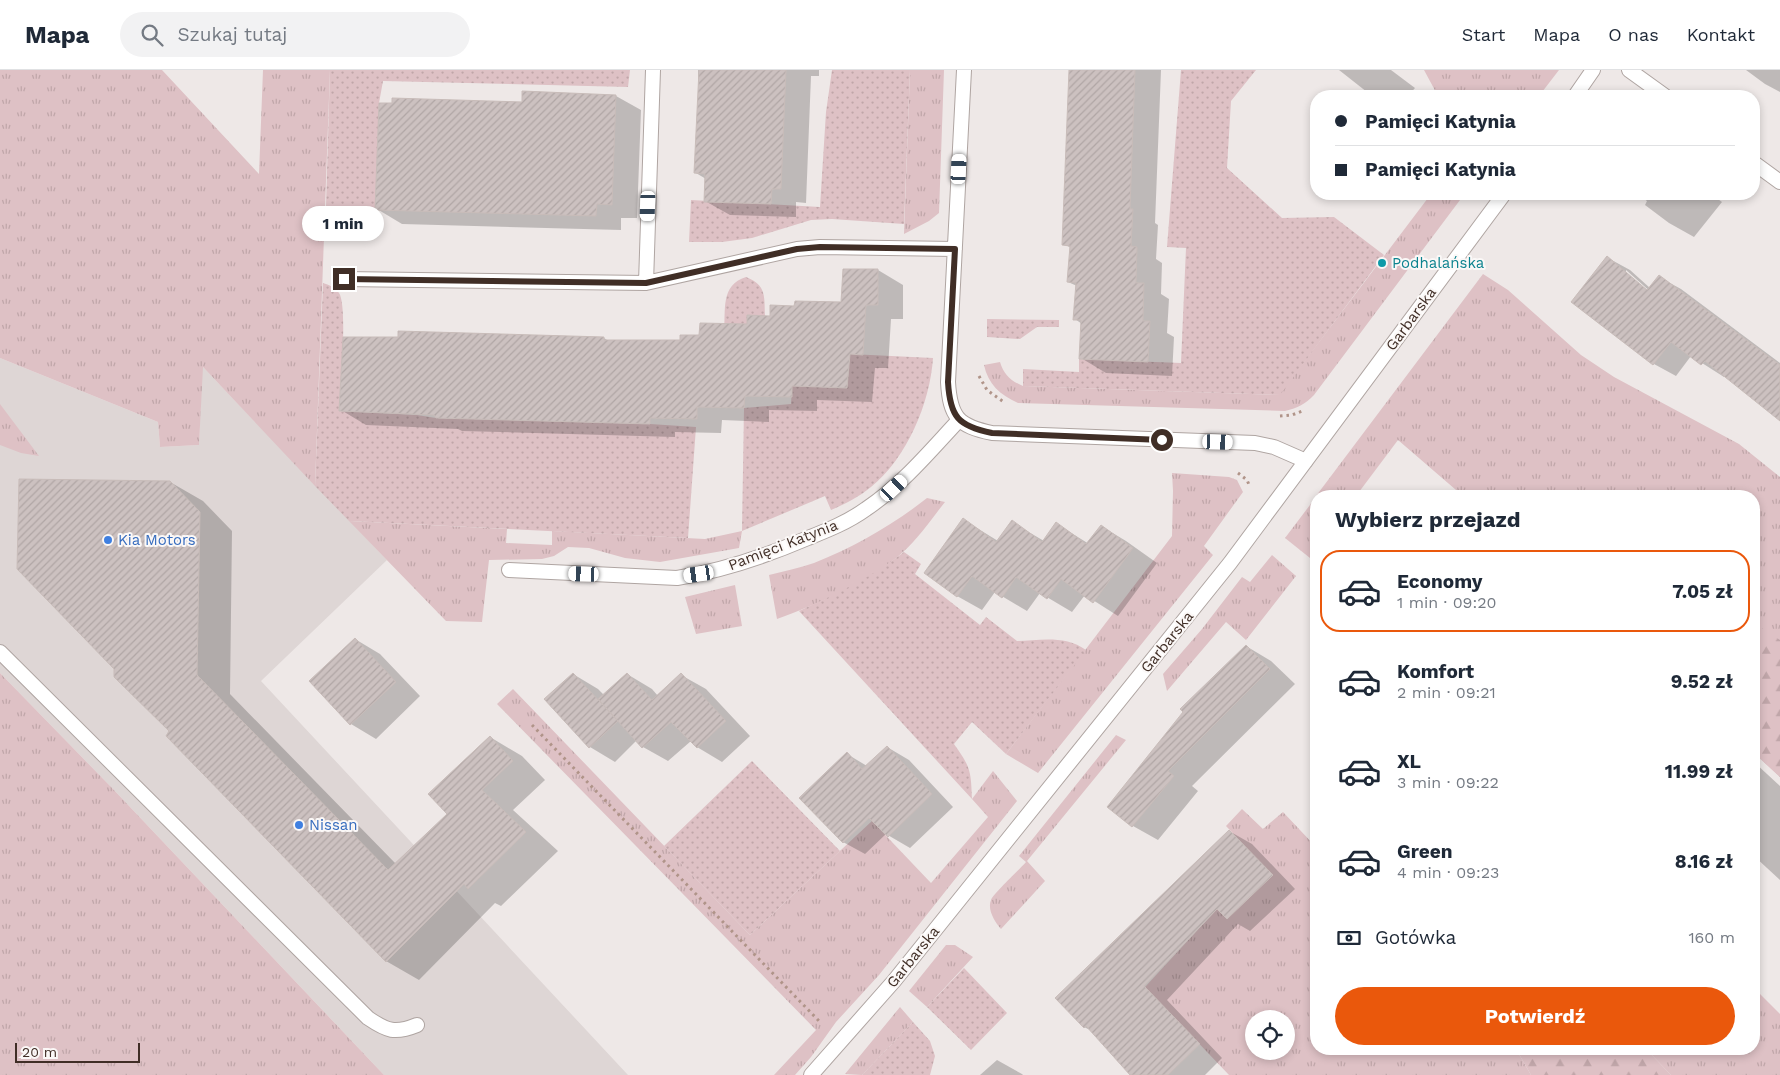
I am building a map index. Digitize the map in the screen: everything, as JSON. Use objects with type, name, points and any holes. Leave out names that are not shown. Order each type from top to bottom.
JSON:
[{"type":"street","points":[[646,283],[653,70]]},
{"type":"street","points":[[964,70],[948,382],[949,400],[959,420],[974,429],[992,433],[1255,443],[1274,447],[1306,461]]},
{"type":"street","points":[[1579,90],[1593,70]]},
{"type":"street","points":[[1629,70],[1656,90]]},
{"type":"street","points":[[1760,167],[1780,182]]},
{"type":"street","name":"Garbarska","points":[[812,1075],[894,981],[1211,586],[1500,200]]},
{"type":"street","points":[[344,279],[646,283],[797,249],[820,247],[955,249]]},
{"type":"street","name":"Pamięci Katynia","points":[[509,570],[677,578],[738,564],[790,546],[838,526],[866,510],[894,488],[916,467],[959,420]]},
{"type":"street","points":[[0,652],[368,1018],[383,1028],[392,1031],[405,1030],[417,1025]]},
{"type":"path","points":[[978,374],[987,390],[1009,405]]},
{"type":"path","points":[[1276,417],[1292,415],[1308,409]]},
{"type":"path","points":[[532,725],[840,1042]]},
{"type":"shaded area","points":[[0,358],[158,422],[160,447],[199,445],[202,366],[387,560],[261,681],[628,1075],[384,1075],[113,789],[0,673]]},
{"type":"green space","points":[[0,70],[162,70],[259,174],[263,70],[330,70],[315,486],[203,367],[199,445],[160,447],[158,422],[0,358]]},
{"type":"green space","points":[[330,70],[630,70],[628,87],[383,81],[379,103],[375,210],[326,206]]},
{"type":"green space","points":[[832,70],[910,70],[904,224],[832,219],[811,220],[752,238],[722,242],[689,242],[691,200],[820,207],[826,112]]},
{"type":"green space","points":[[910,70],[944,70],[939,213],[929,221],[904,234]]},
{"type":"green space","points":[[1181,70],[1256,70],[1231,101],[1227,168],[1282,218],[1334,217],[1384,255],[1280,395],[1023,386],[1023,369],[1079,372],[1079,359],[1181,363],[1186,248],[1167,247]]},
{"type":"green space","points":[[1424,70],[1559,70],[1544,90],[1435,90]]},
{"type":"green space","points":[[1426,200],[1460,200],[1314,395],[1294,408],[1285,411],[1018,403],[996,388],[988,378],[984,365],[1000,362],[1008,377],[1023,386],[1279,395]]},
{"type":"green space","points":[[1483,274],[1508,290],[1581,355],[1614,377],[1739,444],[1780,477],[1780,777],[1760,759],[1760,490],[1456,490],[1398,440],[1360,490],[1321,490]]},
{"type":"green space","points":[[746,277],[758,284],[763,292],[765,316],[747,334],[724,333],[725,307],[728,292],[738,281]]},
{"type":"green space","points":[[323,283],[336,289],[342,301],[342,368],[339,411],[417,415],[436,418],[696,427],[688,538],[349,521],[315,486]]},
{"type":"green space","points":[[987,319],[1059,320],[1059,327],[1037,327],[1020,339],[987,337]]},
{"type":"green space","points":[[850,354],[933,358],[922,411],[906,445],[884,475],[866,491],[847,503],[831,510],[825,496],[742,531],[744,408],[791,404],[792,386],[847,388]]},
{"type":"green space","points":[[0,404],[39,456],[21,453],[0,445]]},
{"type":"green space","points":[[1172,473],[1229,477],[1237,480],[1243,492],[1204,546],[1213,555],[1038,773],[1006,754],[1172,536]]},
{"type":"green space","points":[[927,498],[945,502],[914,541],[891,562],[843,591],[777,619],[769,575],[814,563],[844,550],[873,535]]},
{"type":"green space","points":[[1310,505],[1310,558],[1285,538]]},
{"type":"green space","points":[[349,521],[507,529],[506,543],[552,545],[552,531],[705,539],[742,531],[739,548],[660,562],[625,558],[589,548],[568,547],[554,556],[542,559],[489,560],[482,622],[446,621]]},
{"type":"green space","points":[[904,552],[921,564],[915,574],[980,625],[986,617],[1017,641],[1061,640],[1078,645],[1086,650],[1006,754],[972,722],[954,744],[969,769],[972,799],[799,611],[866,577]]},
{"type":"green space","points":[[1272,555],[1296,576],[1246,640],[1226,622],[1167,691],[1163,674],[1202,629],[1242,577],[1250,582]]},
{"type":"green space","points":[[735,585],[742,626],[696,634],[685,597]]},
{"type":"green space","points":[[1760,627],[1780,640],[1780,777],[1760,759]]},
{"type":"green space","points":[[0,673],[113,789],[384,1075],[0,1075]]},
{"type":"green space","points":[[513,689],[750,935],[872,821],[931,883],[988,817],[972,799],[993,771],[1017,801],[879,975],[836,1022],[811,1057],[795,1075],[774,1075],[816,1030],[497,704]]},
{"type":"green space","points":[[1116,735],[1126,740],[1027,861],[1045,881],[1001,929],[991,912],[991,900],[1026,862],[1019,856]]},
{"type":"green space","points":[[752,761],[840,851],[750,935],[664,846]]},
{"type":"green space","points":[[1242,809],[1263,829],[1283,812],[1310,841],[1310,1055],[1519,1055],[1531,1075],[1229,1075],[1145,987],[1217,909],[1227,919],[1272,875],[1226,826]]},
{"type":"green space","points":[[946,945],[955,945],[973,957],[927,1007],[909,991]]},
{"type":"green space","points":[[964,968],[1007,1013],[971,1050],[927,1007]]},
{"type":"green space","points":[[1760,994],[1780,1014],[1780,1075],[1671,1075],[1652,1055],[1760,1055]]},
{"type":"green space","points":[[900,1007],[913,1022],[862,1075],[845,1074]]},
{"type":"green space","points":[[913,1022],[930,1041],[935,1056],[930,1075],[862,1075]]},
{"type":"green space","points":[[1519,1055],[1652,1055],[1671,1075],[1531,1075]]},
{"type":"building","points":[[699,70],[786,70],[781,189],[772,189],[771,204],[704,202],[705,174],[694,173]]},
{"type":"building","points":[[1069,70],[1135,70],[1130,209],[1133,209],[1131,246],[1137,247],[1136,283],[1144,283],[1143,321],[1150,321],[1148,362],[1079,359],[1081,320],[1073,320],[1076,283],[1067,282],[1070,246],[1062,245]]},
{"type":"building","points":[[522,91],[616,95],[612,205],[597,204],[596,216],[375,210],[379,103],[392,103],[392,98],[522,102]]},
{"type":"building","points":[[1607,256],[1647,290],[1659,275],[1780,365],[1780,421],[1705,361],[1701,365],[1671,342],[1653,365],[1571,302]]},
{"type":"building","points":[[843,269],[878,269],[878,305],[866,305],[863,355],[850,354],[847,388],[792,386],[792,397],[745,396],[744,408],[697,407],[697,419],[650,418],[650,424],[436,418],[434,415],[339,411],[343,337],[398,337],[398,331],[604,337],[604,340],[680,340],[680,335],[699,335],[700,323],[747,324],[747,315],[770,316],[770,305],[794,306],[795,301],[841,302]]},
{"type":"building","points":[[19,479],[170,481],[200,512],[197,675],[388,870],[447,814],[428,794],[490,736],[513,761],[482,790],[526,832],[468,889],[464,884],[386,962],[166,736],[169,731],[114,677],[114,669],[17,569]]},
{"type":"building","points":[[963,518],[996,542],[1012,520],[1042,542],[1056,522],[1086,544],[1101,525],[1133,548],[1093,603],[1061,579],[1047,599],[1016,577],[1002,598],[972,576],[957,597],[924,573]]},
{"type":"building","points":[[355,638],[396,682],[350,725],[309,681]]},
{"type":"building","points":[[1246,645],[1270,669],[1168,771],[1174,776],[1132,827],[1107,807],[1183,712],[1180,709]]},
{"type":"building","points":[[573,673],[618,721],[589,748],[544,699]]},
{"type":"building","points":[[627,673],[652,700],[681,673],[726,721],[697,748],[671,722],[642,748],[598,699]]},
{"type":"building","points":[[887,746],[932,794],[888,837],[869,818],[843,843],[799,798],[847,752],[862,769]]},
{"type":"building","points":[[1229,830],[1273,875],[1227,919],[1217,909],[1144,986],[1200,1044],[1168,1075],[1130,1075],[1086,1026],[1084,1028],[1055,998]]},
{"type":"place","name":"Podhalańska","points":[[1382,263]]},
{"type":"place","name":"Kia Motors","points":[[108,540]]},
{"type":"place","name":"Nissan","points":[[299,825]]},
{"type":"route","points":[[344,279],[646,283],[797,249],[820,247],[955,249],[948,382],[949,400],[959,420],[974,429],[992,433],[1162,440]]}]
